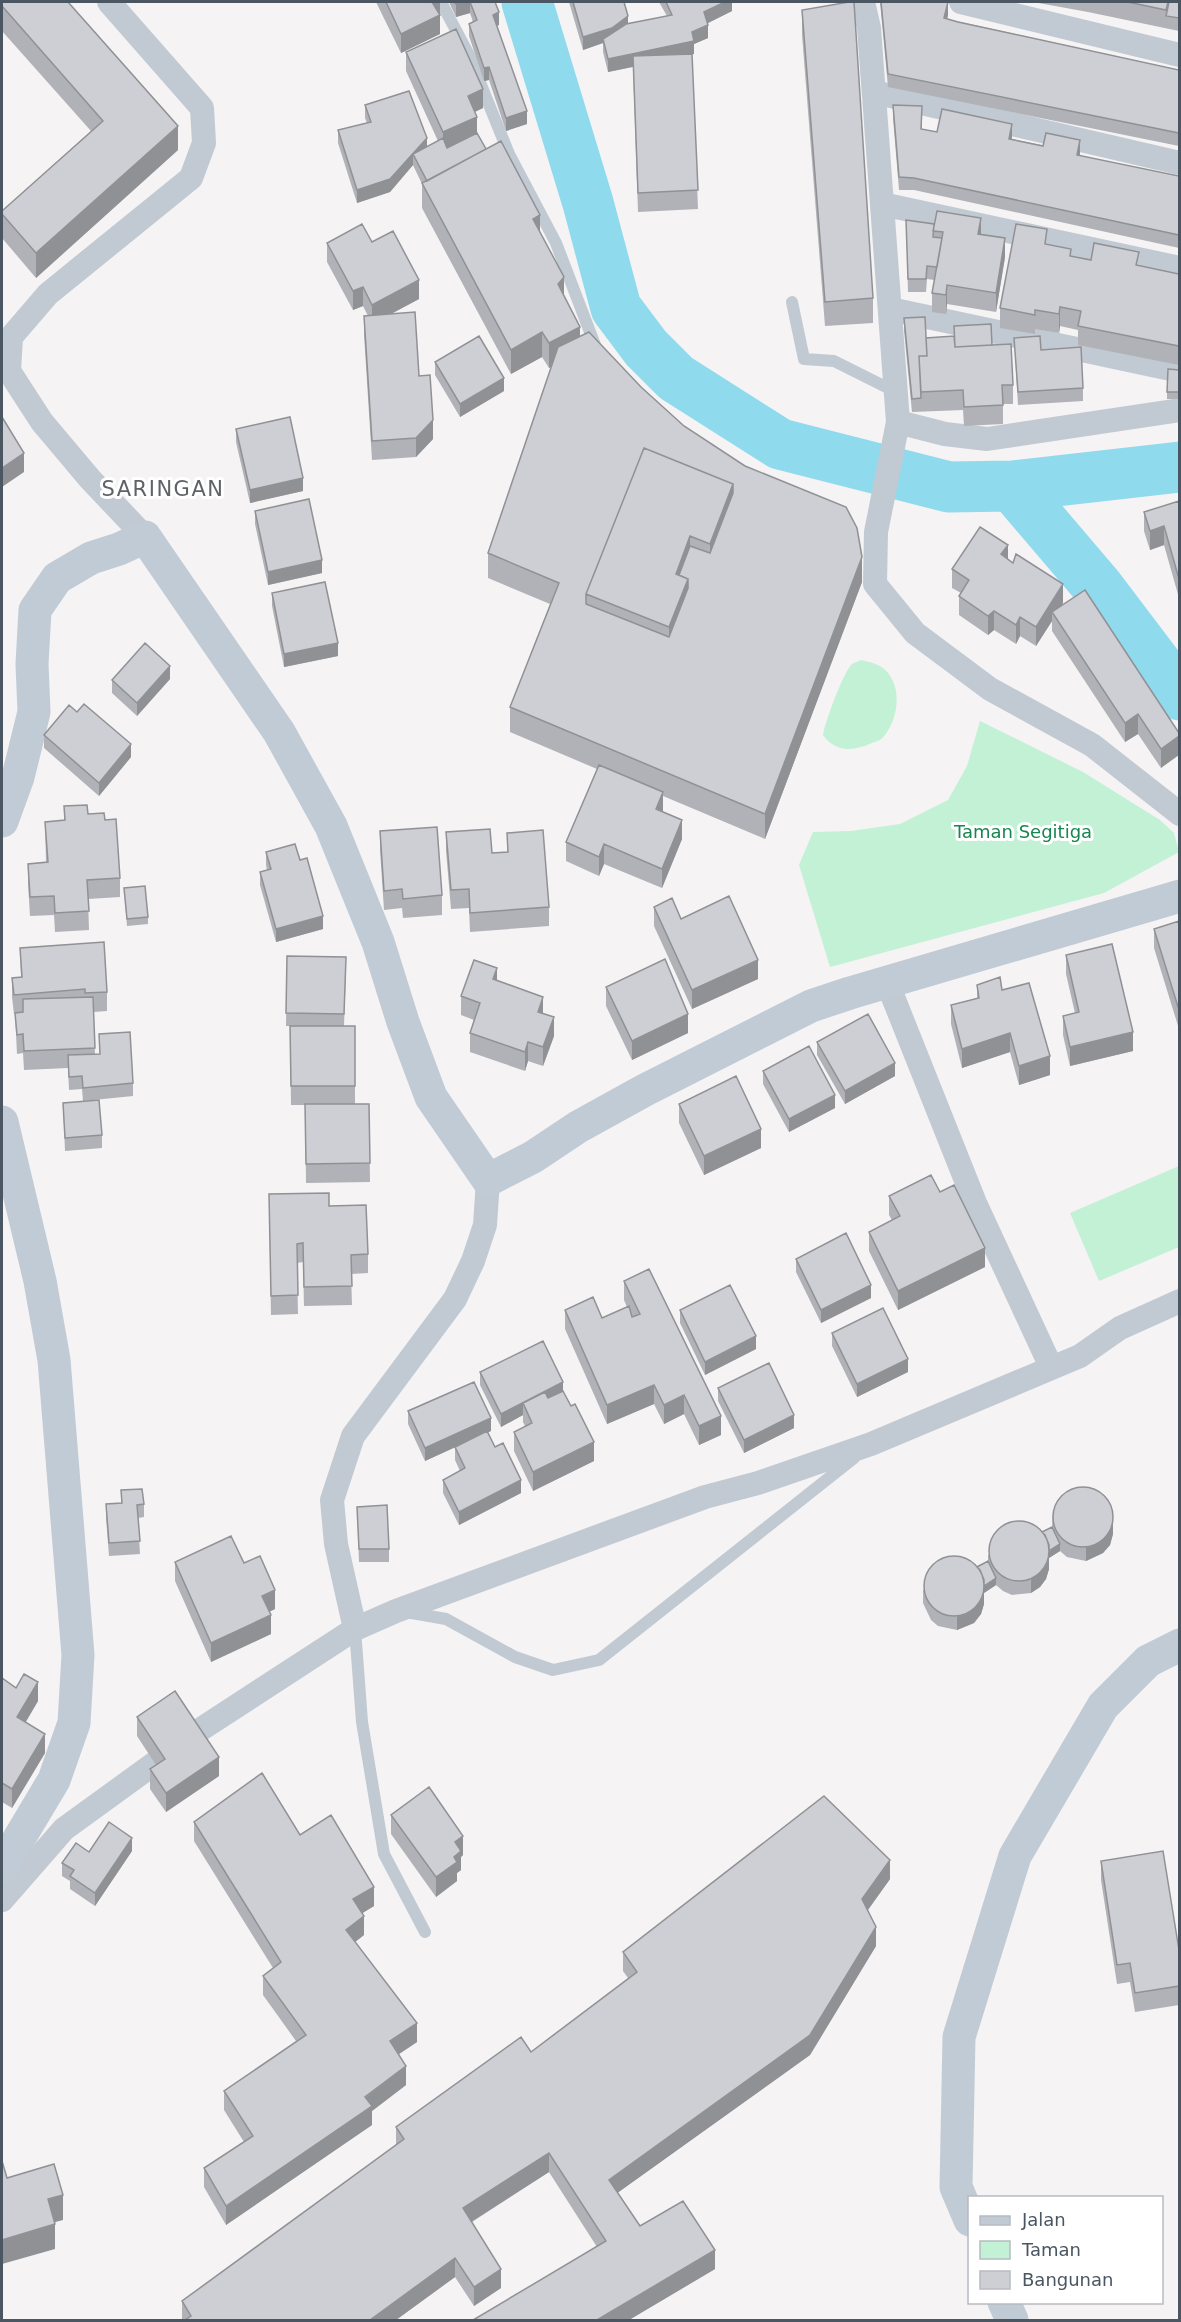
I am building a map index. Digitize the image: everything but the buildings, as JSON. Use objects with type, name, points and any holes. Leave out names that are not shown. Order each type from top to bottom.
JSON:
[{"type":"main road","points":[[2,821],[18,777],[34,712],[32,664],[35,610],[57,578],[91,558],[145,537],[279,732],[331,826],[378,942],[403,1022],[431,1097],[488,1179],[533,1157],[578,1127],[645,1090],[811,1006],[1179,896]]},
{"type":"main road","points":[[2,1122],[40,1281],[54,1360],[78,1655],[74,1723],[71,1733],[54,1780],[2,1866]]},
{"type":"main road","points":[[968,2217],[956,2187],[959,2037],[1015,1856],[1103,1706],[1148,1661],[1179,1645]]},
{"type":"main road","points":[[1005,2304],[1012,2320]]},
{"type":"street","points":[[109,2],[202,108],[204,143],[191,178],[48,294],[33,311],[11,337],[9,371],[42,422],[90,479],[145,537]]},
{"type":"street","points":[[863,2],[869,28],[896,392],[896,431],[871,544],[875,584],[915,633],[990,688],[1092,745],[1179,814]]},
{"type":"street","points":[[961,2],[1179,55]]},
{"type":"street","points":[[874,92],[1179,163]]},
{"type":"street","points":[[882,204],[1179,268]]},
{"type":"street","points":[[890,309],[1179,371]]},
{"type":"street","points":[[896,431],[987,439],[1179,410]]},
{"type":"street","points":[[886,982],[975,1203],[1051,1367]]},
{"type":"street","points":[[355,1629],[336,1544],[332,1500],[353,1436],[455,1299],[473,1261],[485,1226],[488,1179]]},
{"type":"street","points":[[192,1735],[355,1629],[396,1611],[705,1497],[758,1483],[871,1444],[1080,1356],[1120,1328],[1179,1301]]},
{"type":"street","points":[[2,1900],[64,1829],[155,1763]]},
{"type":"lane","points":[[441,2],[469,55],[509,154],[556,243],[592,343],[600,351]]},
{"type":"lane","points":[[792,302],[804,359],[834,362],[896,392]]},
{"type":"lane","points":[[396,1611],[446,1619],[515,1657],[553,1670],[599,1660],[871,1444]]},
{"type":"lane","points":[[355,1629],[362,1722],[384,1854],[425,1932]]},
{"type":"green space","points":[[861,660],[878,665],[889,675],[896,692],[896,711],[889,729],[881,739],[859,748],[839,748],[823,735],[824,729],[848,669],[852,664]]},
{"type":"green space","name":"Taman Segitiga","points":[[980,721],[1083,772],[1160,820],[1174,833],[1179,852],[1104,893],[830,967],[799,865],[813,832],[851,831],[900,824],[948,800],[967,766]]},
{"type":"green space","points":[[1179,1166],[1179,1247],[1099,1281],[1070,1213]]},
{"type":"waterway","points":[[527,2],[588,203],[616,308],[646,348],[676,378],[780,444],[949,487],[1012,486],[1180,467]]},
{"type":"waterway","points":[[1012,486],[1098,587],[1180,695]]},
{"type":"district","name":"SARINGAN","points":[[163,489]]}]
